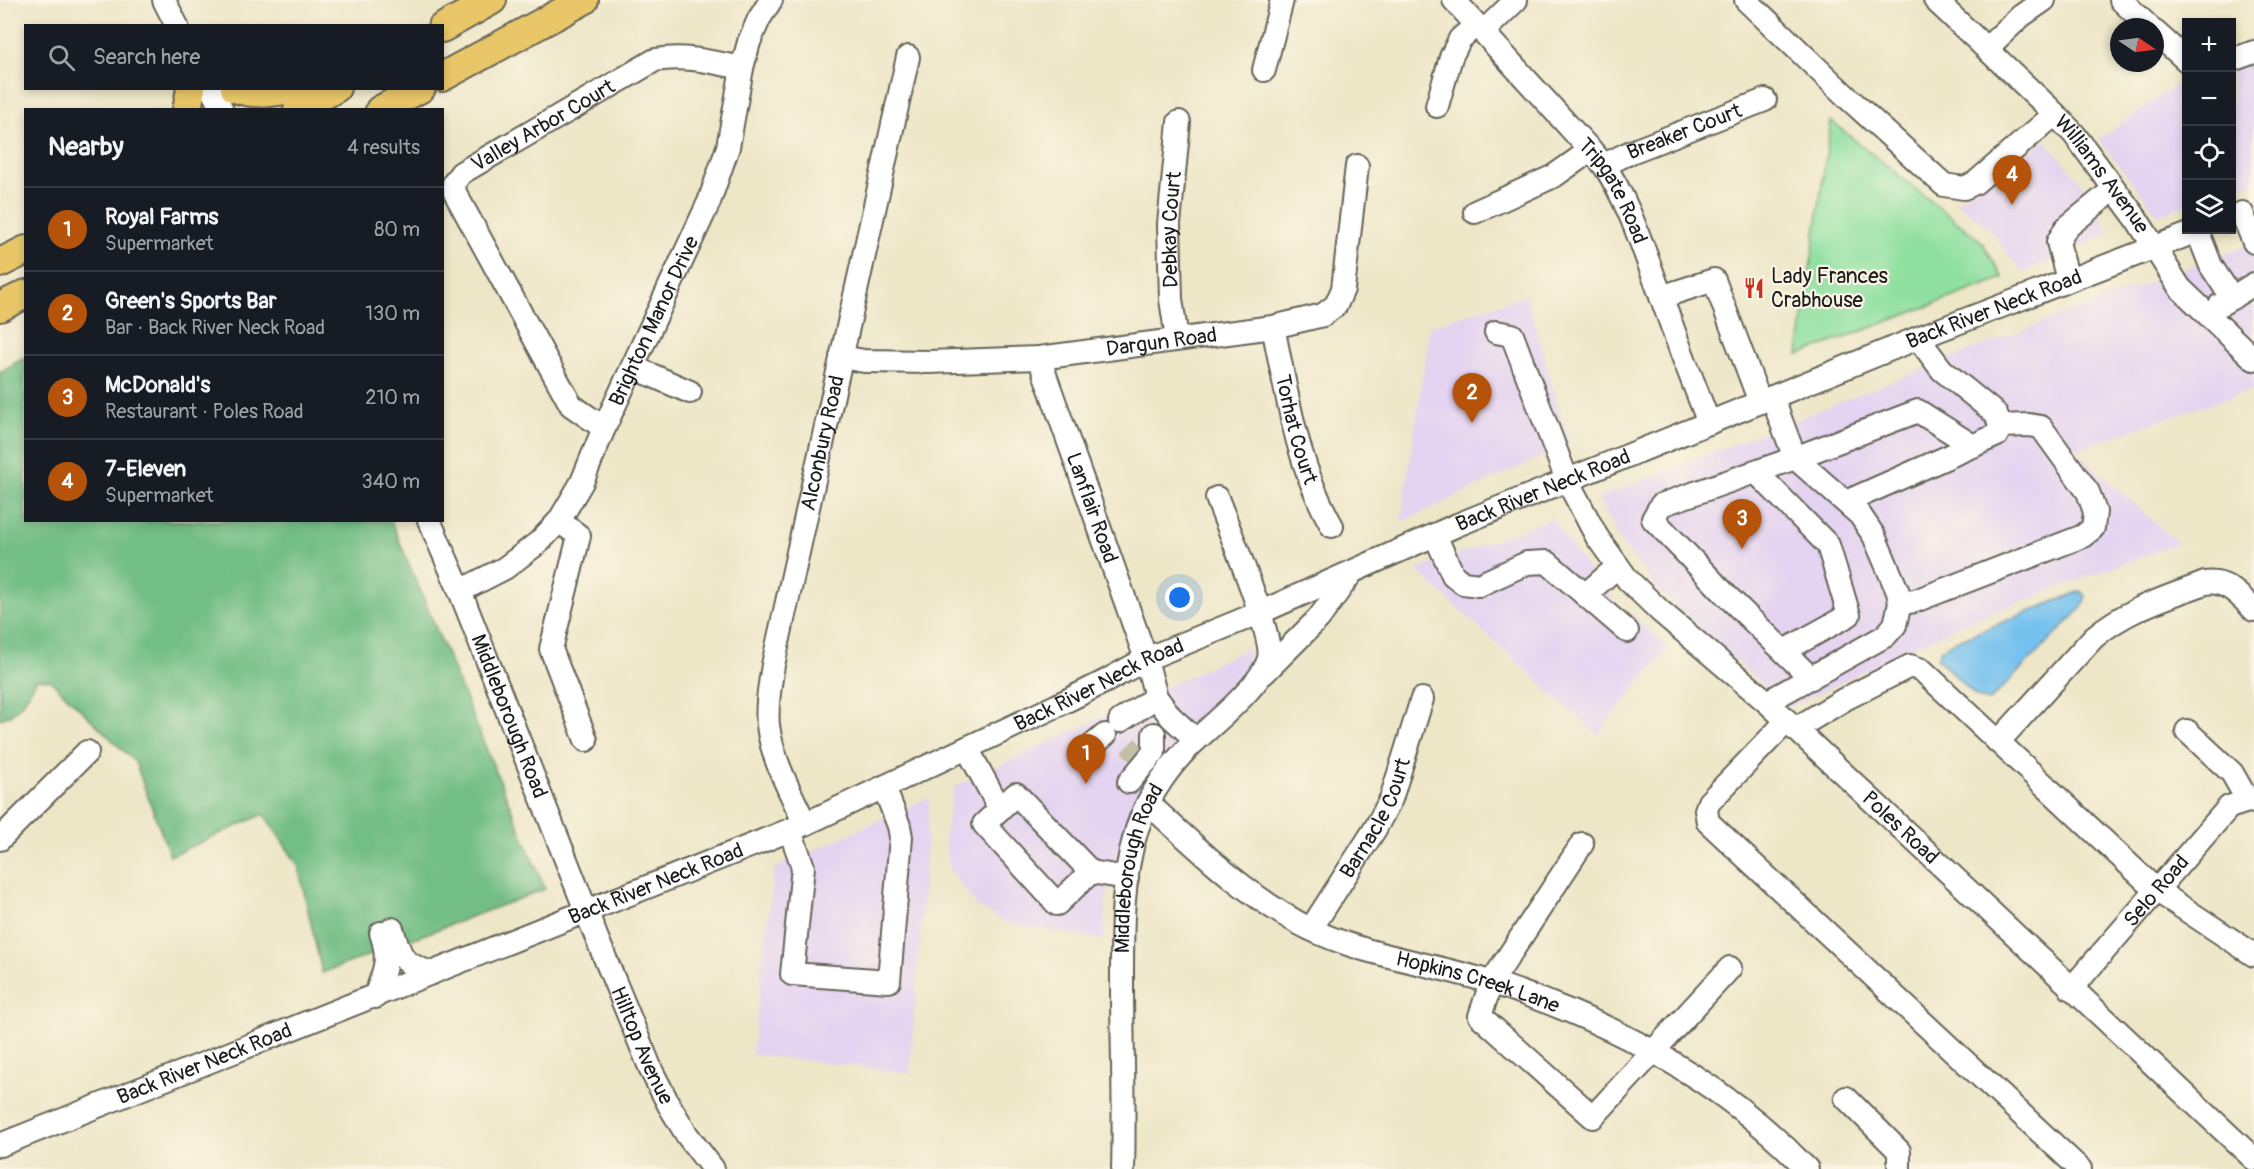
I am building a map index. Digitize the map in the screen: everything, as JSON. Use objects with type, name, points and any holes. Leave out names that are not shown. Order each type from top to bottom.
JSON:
[{"type":"main road","points":[[444,27],[492,0]]},
{"type":"main road","points":[[444,76],[584,0]]},
{"type":"main road","points":[[187,108],[190,90]]},
{"type":"main road","points":[[240,90],[248,93],[265,93],[284,90]]},
{"type":"main road","points":[[301,108],[333,90]]},
{"type":"main road","points":[[384,108],[417,90]]},
{"type":"main road","points":[[0,263],[24,251]]},
{"type":"main road","points":[[0,307],[24,295]]},
{"type":"street","points":[[164,0],[176,24]]},
{"type":"street","name":"Brighton Manor Drive","points":[[460,591],[505,568],[539,542],[559,521],[582,482],[604,428],[709,202],[728,147],[742,68],[753,31],[771,0]]},
{"type":"street","points":[[1264,70],[1282,0]]},
{"type":"street","name":"Tripgate Road","points":[[1454,0],[1597,158],[1621,194],[1635,224],[1709,423]]},
{"type":"street","points":[[1437,106],[1451,57],[1460,39],[1479,28],[1516,0]]},
{"type":"street","points":[[1746,0],[1848,98],[1944,184],[1964,188],[1975,183],[2055,114]]},
{"type":"street","name":"Williams Avenue","points":[[1935,0],[2074,134],[2156,246],[2180,288],[2254,359]]},
{"type":"street","points":[[1987,48],[2021,16],[2044,0]]},
{"type":"street","points":[[2121,0],[2140,18]]},
{"type":"street","points":[[2164,41],[2182,56]]},
{"type":"street","points":[[2236,59],[2254,52]]},
{"type":"street","name":"Valley Arbor Court","points":[[604,428],[571,405],[455,193],[448,187],[461,173],[655,60],[676,57],[692,58],[742,68]]},
{"type":"street","name":"Alconbury Road","points":[[884,788],[901,837],[889,981],[792,974],[803,867],[797,827],[772,745],[768,724],[768,702],[773,664],[908,57]]},
{"type":"street","points":[[212,90],[221,108]]},
{"type":"street","name":"Breaker Court","points":[[1475,212],[1597,158],[1631,152],[1765,100]]},
{"type":"street","name":"Debkay Court","points":[[1177,339],[1170,278],[1169,224],[1179,122]]},
{"type":"street","name":"Dargun Road","points":[[841,357],[864,361],[929,362],[1039,358],[1273,327],[1323,315],[1336,305],[1346,278],[1357,166]]},
{"type":"street","points":[[2068,280],[2058,242],[2066,228],[2114,189]]},
{"type":"street","points":[[2242,213],[2254,242]]},
{"type":"street","name":"Back River Neck Road","points":[[0,1145],[797,827],[1107,681],[1146,658],[1259,613],[1435,535],[1567,480],[1918,338],[2188,234]]},
{"type":"street","points":[[2200,234],[2211,266],[2232,298]]},
{"type":"street","points":[[1661,297],[1714,279],[1766,400],[1795,458],[1860,515],[1874,536],[1898,592],[1900,603],[1895,625],[1885,636],[1767,702]]},
{"type":"street","points":[[2206,313],[2254,284]]},
{"type":"street","name":"Torhat Court","points":[[1273,327],[1301,458],[1320,506],[1332,526]]},
{"type":"street","name":"Poles Road","points":[[1496,332],[1512,335],[1567,480],[1597,537],[1628,580],[1660,612],[1767,702],[1926,849],[2071,989],[2254,1159]]},
{"type":"street","points":[[1846,502],[1997,435],[2000,426],[1996,414],[1942,370],[1918,338]]},
{"type":"street","name":"Lanflair Road","points":[[1039,358],[1146,658],[1156,697]]},
{"type":"street","points":[[633,367],[690,392]]},
{"type":"street","points":[[1811,678],[1653,519],[1660,506],[1918,411],[1973,446]]},
{"type":"street","points":[[1900,603],[1915,601],[2083,536],[2093,528],[2095,512],[2088,492],[2041,427],[2000,426]]},
{"type":"street","points":[[1755,471],[1828,545],[1849,615],[1784,651]]},
{"type":"street","name":"Middleborough Road","points":[[1123,1169],[1122,930],[1127,878],[1137,828],[1148,803],[1166,773],[1196,740],[1259,679],[1269,657],[1269,642],[1217,498]]},
{"type":"street","points":[[559,521],[579,536],[551,649],[586,740]]},
{"type":"street","name":"Middleborough Road","points":[[430,522],[460,591],[588,912]]},
{"type":"street","points":[[1435,535],[1454,575],[1462,583],[1479,585],[1527,563],[1547,562],[1627,632]]},
{"type":"street","points":[[1585,595],[1618,566]]},
{"type":"street","points":[[1259,679],[1319,618],[1353,571]]},
{"type":"street","points":[[1998,742],[2094,637],[2111,623],[2137,608],[2216,581],[2230,588],[2254,610]]},
{"type":"street","points":[[2080,1169],[1708,822],[1706,810],[1709,802],[1791,725],[1910,666],[1922,670],[2156,891],[2254,956]]},
{"type":"street","points":[[1106,734],[1156,697],[1171,717],[1196,740]]},
{"type":"street","name":"Barnacle Court","points":[[1311,929],[1375,829],[1390,799],[1422,699]]},
{"type":"street","points":[[1134,758],[1171,717]]},
{"type":"street","points":[[2187,731],[2232,773],[2251,801]]},
{"type":"street","points":[[968,748],[1000,809]]},
{"type":"street","points":[[0,839],[87,753]]},
{"type":"street","points":[[1091,872],[1057,904],[984,824],[1016,794],[1091,872],[1127,878]]},
{"type":"street","name":"Selo Road","points":[[2071,989],[2229,807],[2251,801]]},
{"type":"street","name":"Hopkins Creek Lane","points":[[1148,803],[1243,887],[1288,917],[1311,929],[1356,946],[1491,983],[1577,1015],[1696,1075],[1757,1121],[1807,1169]]},
{"type":"street","points":[[1582,844],[1491,983],[1480,1016],[1593,1117],[1730,968]]},
{"type":"street","name":"Hilltop Avenue","points":[[588,912],[652,1072],[687,1135],[713,1169]]},
{"type":"street","points":[[375,997],[387,960],[387,931],[405,960],[414,968],[432,973]]},
{"type":"street","points":[[1846,1098],[1899,1151],[1899,1169]]},
{"type":"shaded area","points":[[2254,54],[2254,182],[2236,189],[2236,72],[2236,61]]},
{"type":"shaded area","points":[[2182,81],[2182,206],[2158,215],[2099,139]]},
{"type":"shaded area","points":[[2045,140],[2089,192],[2109,234],[2022,273],[1989,228],[1956,202]]},
{"type":"shaded area","points":[[2254,243],[2254,389],[2073,450],[2178,543],[1961,624],[1788,708],[1659,591],[1620,541],[1598,498],[1963,353]]},
{"type":"shaded area","points":[[1526,295],[1569,444],[1401,522],[1430,326]]},
{"type":"shaded area","points":[[1552,518],[1584,564],[1616,603],[1669,647],[1597,735],[1416,570]]},
{"type":"shaded area","points":[[1248,648],[1248,666],[1221,692],[1141,790],[1127,826],[1106,901],[1104,940],[1007,923],[978,907],[950,870],[944,839],[954,787]]},
{"type":"shaded area","points":[[930,797],[910,1073],[752,1054],[774,869]]},
{"type":"green space","points":[[1831,121],[1982,242],[2003,278],[1798,355]]},
{"type":"green space","points":[[24,358],[24,522],[391,522],[545,889],[322,973],[298,865],[264,814],[170,856],[135,762],[50,680],[37,679],[18,708],[7,717],[0,719],[0,372]]},
{"type":"water","points":[[2081,591],[2086,596],[2081,609],[1990,700],[1976,696],[1937,658],[1942,649],[1951,643]]},
{"type":"tunnel","points":[[1129,760],[1143,746]]},
{"type":"place","name":"7-Eleven","points":[[2012,205]]},
{"type":"place","name":"Lady Frances Crabhouse","points":[[1754,288]]},
{"type":"place","name":"Green's Sports Bar","points":[[1472,423]]},
{"type":"place","name":"McDonald's","points":[[1742,549]]},
{"type":"place","name":"Royal Farms","points":[[1086,784]]}]
